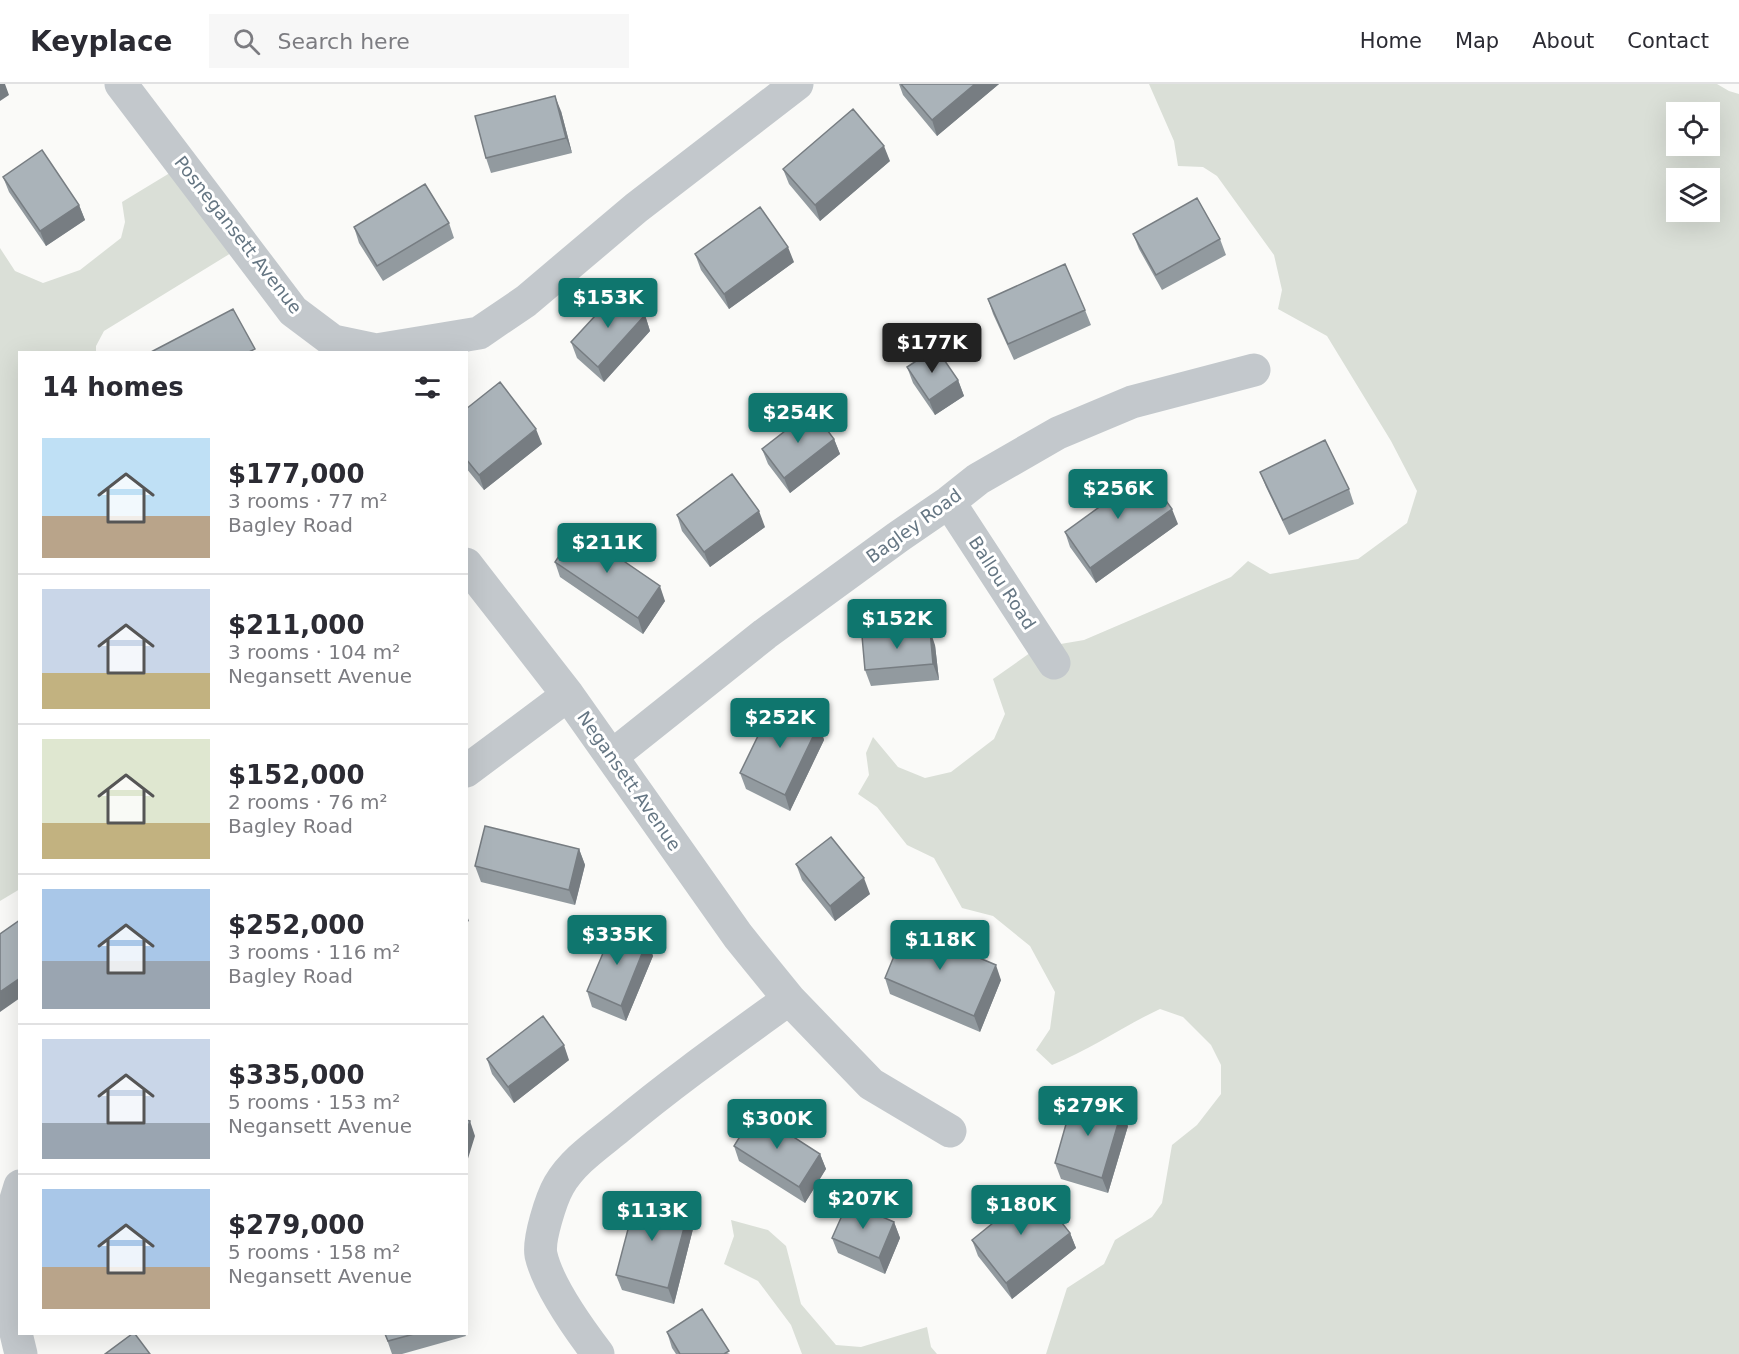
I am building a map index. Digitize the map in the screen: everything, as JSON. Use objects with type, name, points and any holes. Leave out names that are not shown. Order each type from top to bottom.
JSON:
[{"type":"street","name":"Posnegansett Avenue","points":[[121,84],[293,311],[333,340],[376,350],[479,333],[526,301],[636,208],[797,84]]},
{"type":"street","name":"Bagley Road","points":[[612,756],[765,634],[978,479],[1058,433],[1132,402],[1254,370]]},
{"type":"street","name":"Ballou Road","points":[[949,502],[1054,663]]},
{"type":"street","name":"Negansett Avenue","points":[[468,567],[568,695],[738,936],[789,999],[872,1084],[950,1131]]},
{"type":"street","points":[[468,770],[568,695]]},
{"type":"street","points":[[598,1354],[551,1281],[541,1254],[545,1221],[559,1185],[580,1160],[627,1120],[691,1069],[789,999]]},
{"type":"street","points":[[18,1192],[4,1238],[7,1296],[21,1354]]},
{"type":"shaded area","points":[[1149,84],[1717,84],[1739,94],[1739,1354],[1046,1354],[1067,1288],[1104,1264],[1115,1240],[1152,1217],[1162,1203],[1172,1145],[1197,1125],[1221,1094],[1221,1065],[1211,1045],[1183,1017],[1160,1009],[1052,1065],[1036,1050],[1050,1029],[1055,992],[1030,946],[993,916],[962,908],[934,858],[907,845],[877,807],[858,794],[869,775],[866,753],[873,737],[898,767],[925,778],[951,772],[994,739],[1005,714],[993,679],[1037,648],[1084,640],[1231,577],[1248,561],[1270,574],[1358,559],[1407,523],[1417,491],[1391,441],[1327,336],[1278,309],[1282,290],[1274,255],[1217,176],[1203,167],[1178,166],[1174,141]]},
{"type":"shaded area","points":[[178,168],[236,250],[104,331],[96,346],[96,351],[18,351],[18,890],[0,901],[0,248],[15,271],[43,283],[80,270],[121,238],[125,222],[122,202]]},
{"type":"shaded area","points":[[731,1220],[768,1230],[786,1246],[801,1304],[836,1345],[861,1347],[927,1327],[931,1347],[937,1354],[802,1354],[791,1325],[758,1281],[724,1264],[734,1236]]},
{"type":"building","points":[[901,84],[975,84],[932,120]]},
{"type":"building","points":[[555,96],[566,138],[486,158],[475,116]]},
{"type":"building","points":[[853,109],[884,146],[815,205],[783,169]]},
{"type":"building","points":[[42,150],[79,205],[40,231],[3,177]]},
{"type":"building","points":[[425,184],[449,223],[377,266],[354,227]]},
{"type":"building","points":[[1197,198],[1220,239],[1156,275],[1133,234]]},
{"type":"building","points":[[760,207],[788,247],[724,294],[695,254]]},
{"type":"building","points":[[1065,264],[1085,310],[1008,344],[988,299]]},
{"type":"building","points":[[618,291],[645,315],[598,367],[571,342]]},
{"type":"building","points":[[233,309],[255,349],[251,351],[153,351]]},
{"type":"building","points":[[936,348],[958,380],[929,400],[907,367]]},
{"type":"building","points":[[500,382],[536,429],[479,475],[468,461],[468,407]]},
{"type":"building","points":[[812,410],[834,439],[784,478],[762,449]]},
{"type":"building","points":[[1325,440],[1349,489],[1283,520],[1260,472]]},
{"type":"building","points":[[1146,473],[1172,509],[1090,568],[1065,532]]},
{"type":"building","points":[[732,474],[759,511],[704,552],[677,515]]},
{"type":"building","points":[[577,529],[660,586],[638,618],[555,562]]},
{"type":"building","points":[[930,630],[933,664],[865,670],[862,636]]},
{"type":"building","points":[[774,703],[819,724],[785,795],[740,773]]},
{"type":"building","points":[[485,826],[579,849],[569,890],[475,866]]},
{"type":"building","points":[[831,837],[864,878],[830,906],[796,864]]},
{"type":"building","points":[[18,921],[18,979],[0,992],[0,934]]},
{"type":"building","points":[[614,927],[647,941],[621,1006],[587,991]]},
{"type":"building","points":[[906,927],[996,965],[974,1016],[885,978]]},
{"type":"building","points":[[543,1016],[564,1045],[508,1087],[487,1059]]},
{"type":"building","points":[[1074,1096],[1122,1110],[1102,1178],[1055,1163]]},
{"type":"building","points":[[755,1112],[820,1154],[799,1187],[734,1146]]},
{"type":"building","points":[[1035,1189],[1070,1233],[1006,1283],[972,1240]]},
{"type":"building","points":[[637,1195],[689,1209],[668,1288],[616,1275]]},
{"type":"building","points":[[848,1202],[894,1222],[879,1258],[832,1238]]},
{"type":"building","points":[[702,1309],[729,1351],[724,1354],[680,1354],[667,1332]]},
{"type":"building","points":[[131,1335],[136,1335],[150,1354],[105,1354]]},
{"type":"building","points":[[385,1335],[410,1335],[388,1341]]}]
